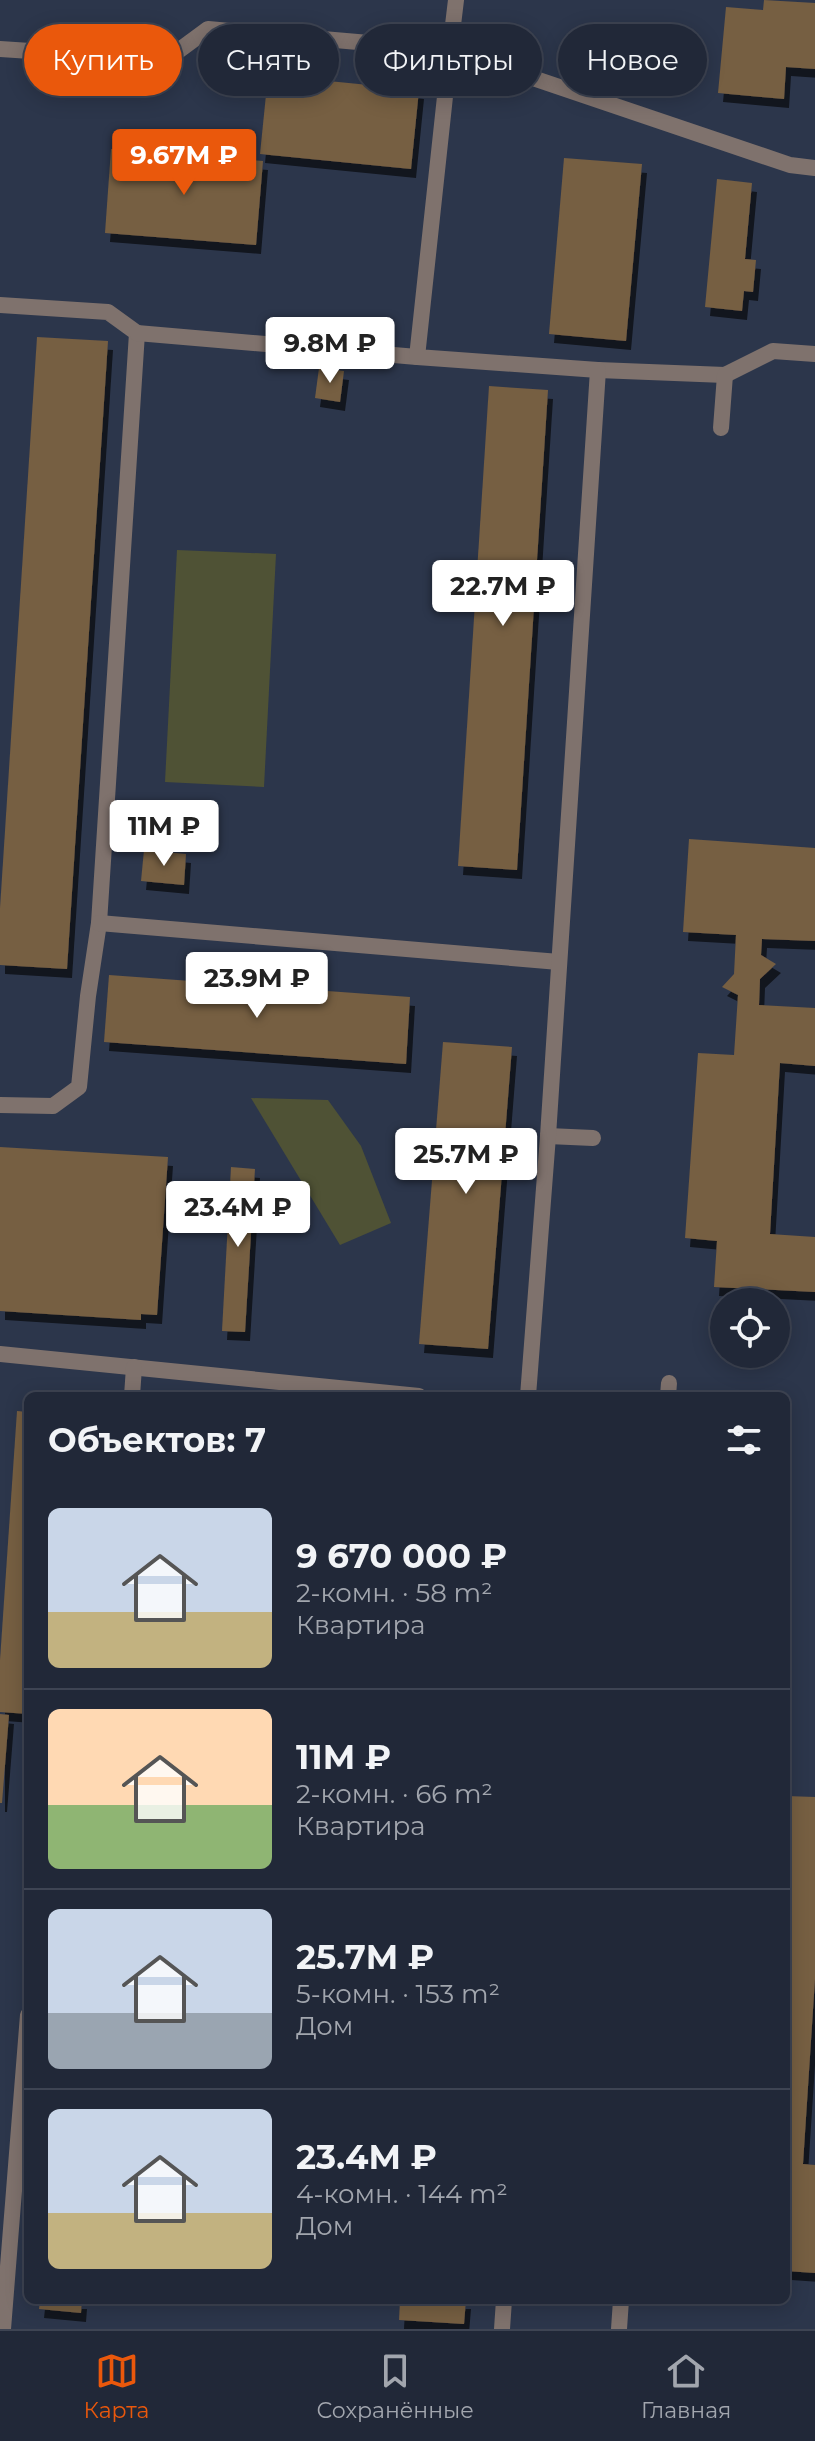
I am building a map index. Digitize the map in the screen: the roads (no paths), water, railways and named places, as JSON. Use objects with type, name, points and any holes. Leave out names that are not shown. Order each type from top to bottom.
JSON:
[{"type":"lane","points":[[453,24],[456,0]]},
{"type":"lane","points":[[0,49],[166,60],[208,29],[355,42]]},
{"type":"lane","points":[[542,81],[790,165],[815,168]]},
{"type":"lane","points":[[417,357],[445,96]]},
{"type":"lane","points":[[0,305],[108,312],[137,333],[598,370],[725,375],[773,351],[815,354]]},
{"type":"lane","points":[[0,1105],[53,1106],[79,1087],[99,923],[137,333]]},
{"type":"lane","points":[[528,1392],[598,370]]},
{"type":"lane","points":[[721,428],[725,375]]},
{"type":"lane","points":[[99,923],[559,962]]},
{"type":"lane","points":[[548,1136],[593,1138]]},
{"type":"lane","points":[[0,1354],[380,1392]]},
{"type":"lane","points":[[132,1392],[134,1367]]},
{"type":"lane","points":[[3,2329],[24,2065]]},
{"type":"lane","points":[[502,2329],[504,2304]]},
{"type":"lane","points":[[619,2329],[621,2304]]}]
